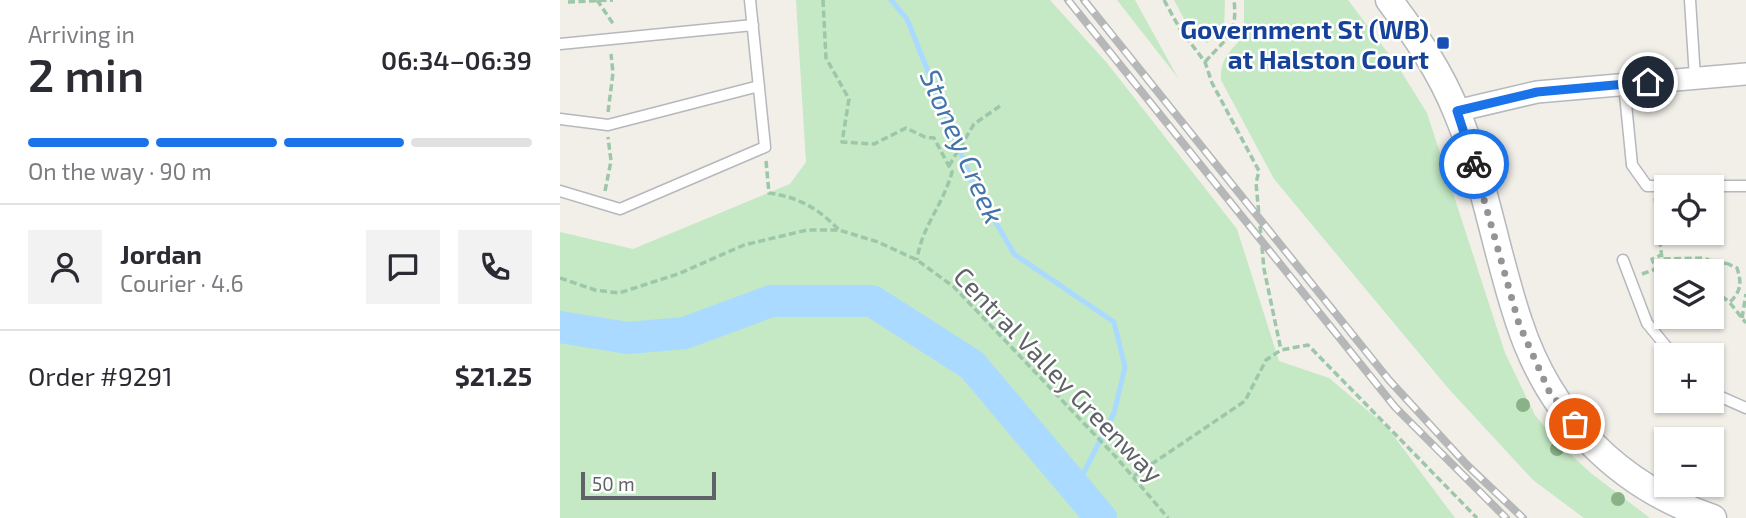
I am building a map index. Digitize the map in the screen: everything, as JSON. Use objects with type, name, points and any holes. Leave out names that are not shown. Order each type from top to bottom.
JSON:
[{"type":"street","points":[[1389,0],[1425,47],[1457,111],[1519,324],[1549,391],[1587,440],[1625,475],[1677,506],[1713,518]]},
{"type":"street","points":[[1457,111],[1537,92],[1746,74]]},
{"type":"lane","points":[[560,191],[620,209],[765,147],[750,0]]},
{"type":"lane","points":[[1690,0],[1695,78]]},
{"type":"lane","points":[[560,44],[616,41],[752,25]]},
{"type":"lane","points":[[1624,84],[1632,164],[1647,186],[1746,186]]},
{"type":"lane","points":[[560,119],[608,125],[759,86]]},
{"type":"lane","points":[[1623,260],[1647,323],[1663,343]]},
{"type":"lane","points":[[1724,398],[1746,408]]},
{"type":"path","points":[[568,2],[613,0]]},
{"type":"path","points":[[823,0],[821,14],[826,58],[849,99],[842,142],[874,144],[906,128],[934,138],[952,172],[946,197],[920,241],[917,260]]},
{"type":"path","points":[[1164,0],[1180,29],[1205,62],[1212,83],[1259,171],[1256,183],[1264,269],[1281,350]]},
{"type":"path","points":[[1205,62],[1233,33],[1236,21],[1234,0]]},
{"type":"path","points":[[597,1],[619,32],[611,51],[613,73],[608,92],[611,161],[602,204]]},
{"type":"path","points":[[949,166],[974,124],[1000,106]]},
{"type":"path","points":[[765,147],[769,192],[792,196],[822,212],[839,230]]},
{"type":"path","points":[[1653,186],[1662,258],[1706,259]]},
{"type":"path","name":"Central Valley Greenway","points":[[560,278],[595,290],[619,293],[678,274],[744,245],[807,230],[839,230],[878,242],[917,260],[954,287],[1134,476],[1168,518]]},
{"type":"path","points":[[1651,271],[1656,269],[1652,259],[1661,255]]},
{"type":"path","points":[[1724,265],[1737,268],[1741,280],[1739,293],[1730,302]]},
{"type":"path","points":[[1742,318],[1746,294]]},
{"type":"path","points":[[1724,298],[1746,323]]},
{"type":"path","points":[[1134,476],[1245,401],[1266,360],[1281,350],[1308,345],[1477,518]]},
{"type":"green space","points":[[796,0],[1050,0],[1107,63],[1237,229],[1279,361],[1329,378],[1387,427],[1455,518],[560,518],[560,232],[633,249],[790,184],[806,162]]},
{"type":"green space","points":[[1117,0],[1135,0],[1178,78]]},
{"type":"green space","points":[[1174,0],[1225,0],[1224,29],[1207,43],[1192,34]]},
{"type":"green space","points":[[1244,0],[1348,0],[1397,65],[1427,113],[1505,353],[1535,415],[1557,442],[1592,474],[1650,518],[1584,518],[1533,480],[1448,388],[1274,179],[1221,80],[1224,61],[1244,36]]},
{"type":"waterway","name":"Stoney Creek","points":[[891,0],[907,19],[972,181],[1014,254],[1114,322],[1125,367],[1114,413],[1077,486]]},
{"type":"waterway","points":[[560,327],[628,338],[685,333],[771,301],[872,301],[972,365],[1101,518]]},
{"type":"railway","points":[[1068,0],[1395,407],[1506,518]]},
{"type":"railway","points":[[1084,0],[1389,380],[1467,465],[1523,518]]},
{"type":"way so far","points":[[1474,164],[1519,324],[1549,391],[1575,424]]},
{"type":"place","name":"Government St (WB) at Halston Court","points":[[1443,43]]},
{"type":"route","points":[[1474,164],[1457,111],[1477,104],[1537,92],[1648,82]]}]
